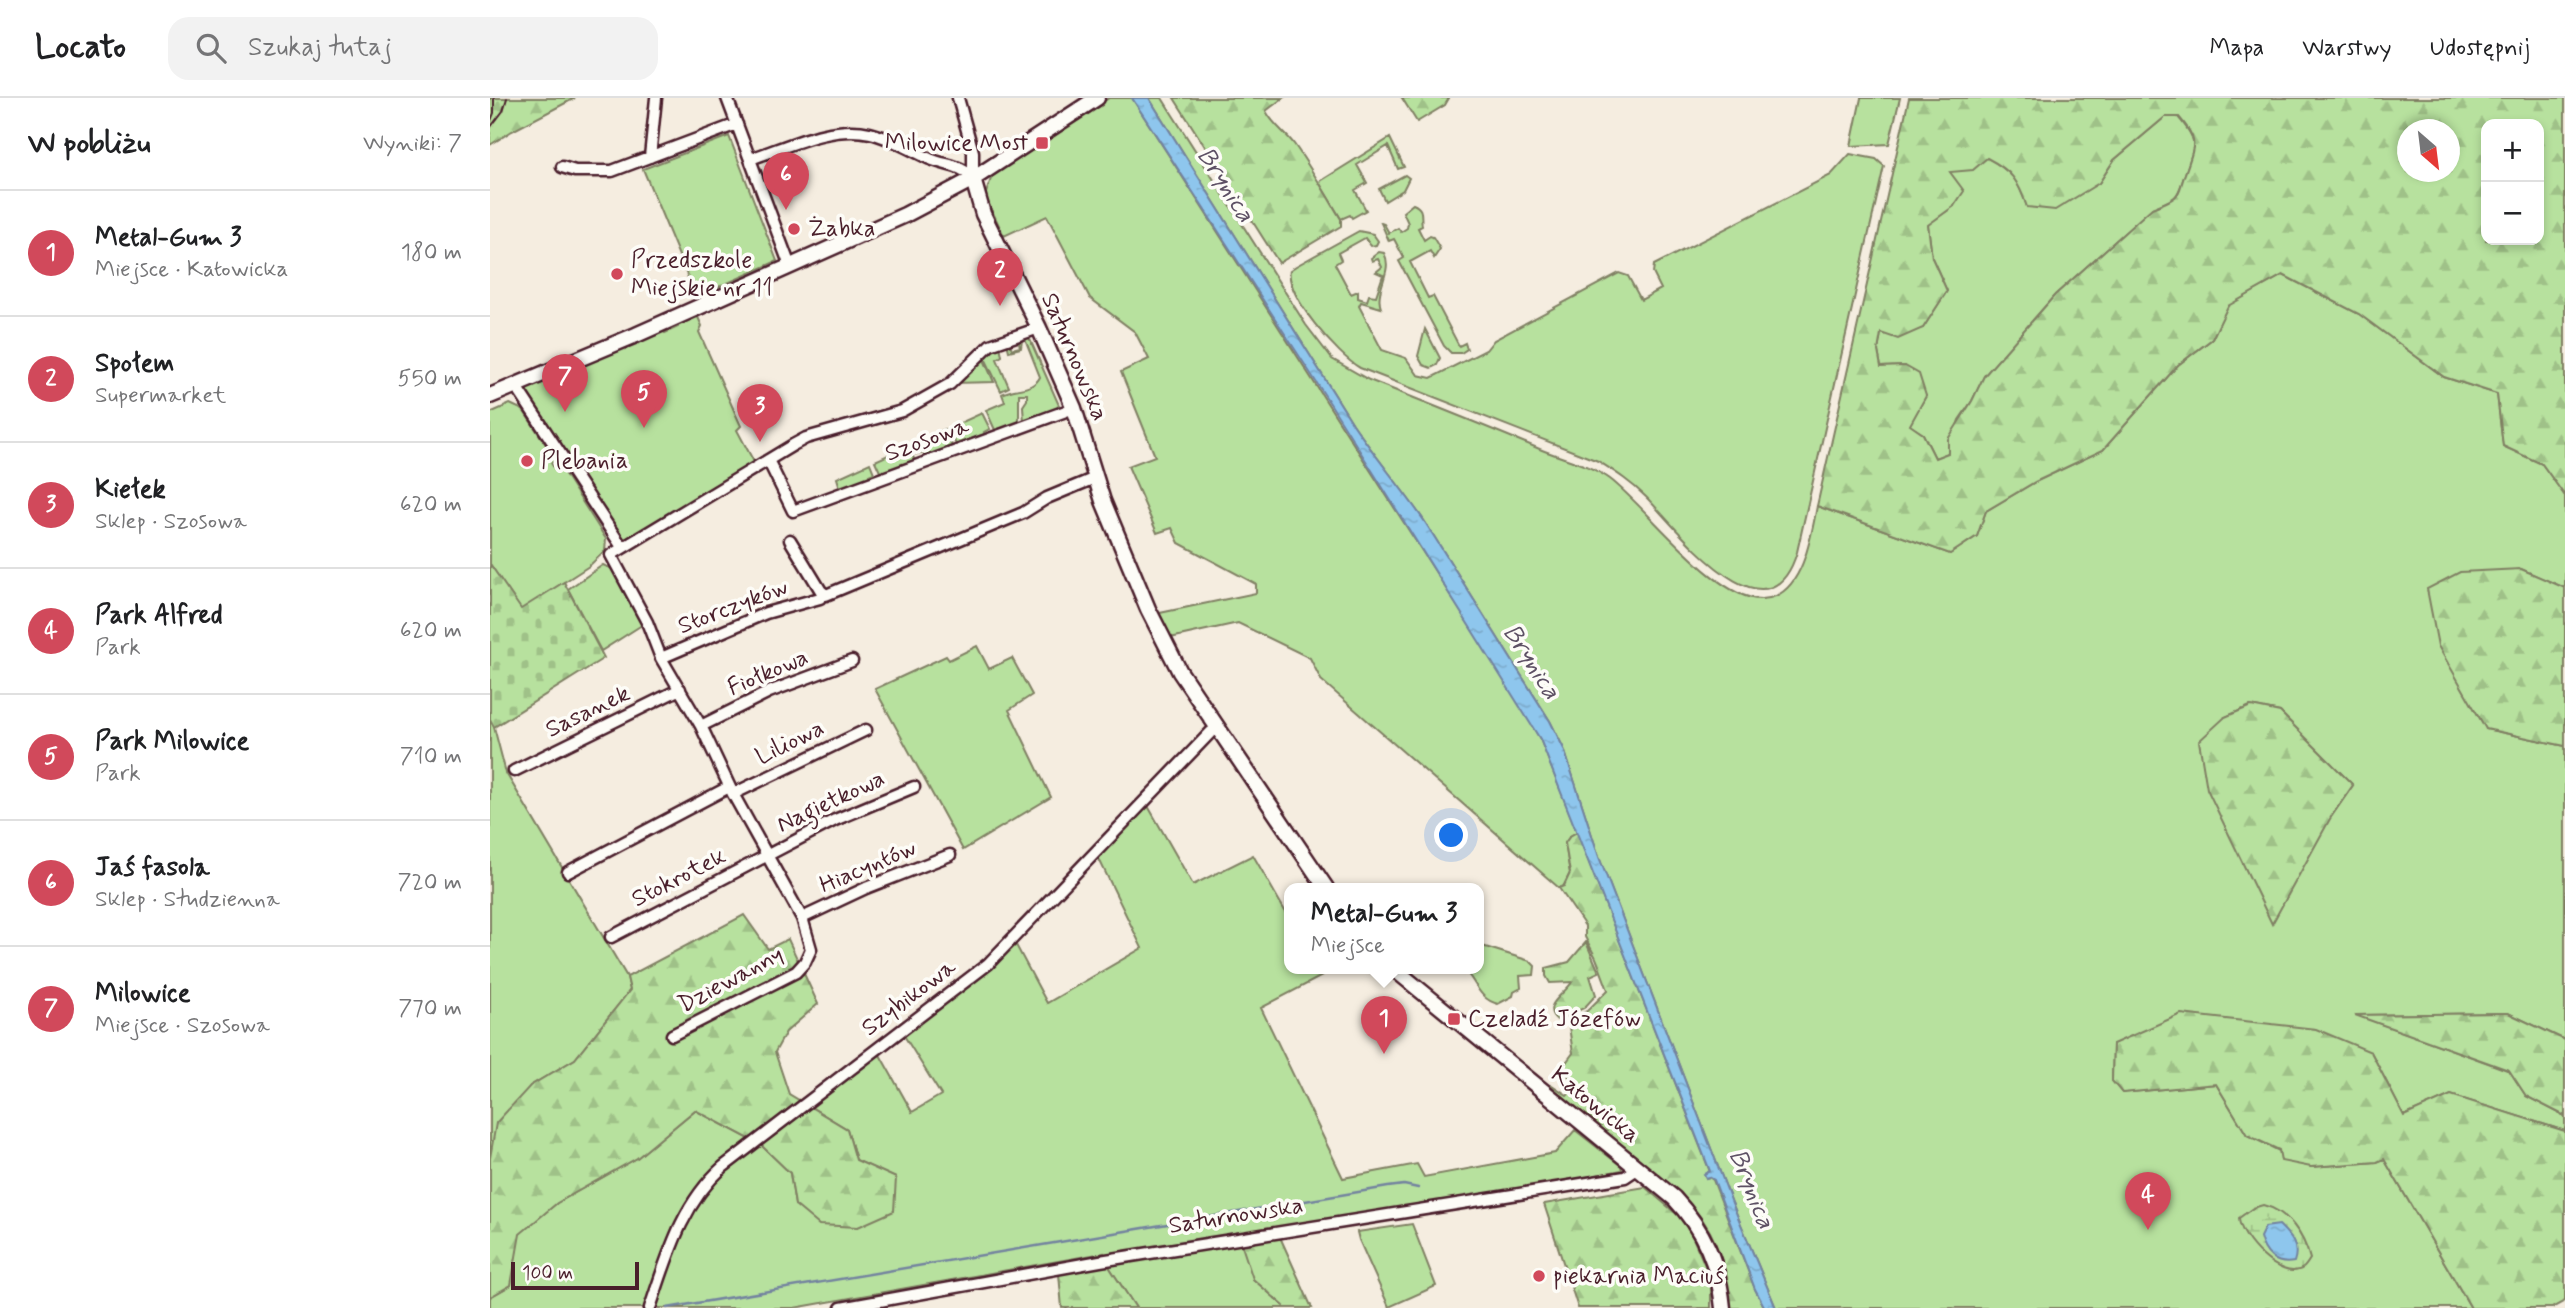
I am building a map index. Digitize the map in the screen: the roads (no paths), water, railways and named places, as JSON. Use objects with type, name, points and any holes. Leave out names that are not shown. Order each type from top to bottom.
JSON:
[{"type":"street","points":[[650,158],[656,98]]},
{"type":"street","points":[[727,98],[790,266]]},
{"type":"street","points":[[958,98],[973,152],[972,179]]},
{"type":"street","points":[[490,396],[624,340],[905,215],[972,179],[1097,98]]},
{"type":"street","points":[[562,167],[575,171],[604,172],[650,158],[737,124]]},
{"type":"street","points":[[750,159],[831,133],[852,131],[880,136],[936,161],[961,167],[972,179]]},
{"type":"street","name":"Saturnowska","points":[[972,179],[984,214],[1074,408],[1095,478],[1151,616],[1180,672],[1217,729]]},
{"type":"street","points":[[515,385],[622,547],[806,438],[902,411],[950,384],[990,345],[1039,328]]},
{"type":"street","name":"Szosowa","points":[[768,460],[793,511],[1074,408]]},
{"type":"street","points":[[790,540],[823,596],[1023,513],[1047,498],[1095,478]]},
{"type":"street","name":"Dziewanny","points":[[622,547],[611,555],[646,622],[661,658],[701,726],[731,791],[802,918],[811,949],[796,972],[672,1035]]},
{"type":"street","name":"Storczyków","points":[[661,658],[766,613],[823,596]]},
{"type":"street","name":"Fiołkowa","points":[[701,726],[769,692],[852,661]]},
{"type":"street","name":"Sasanek","points":[[514,771],[680,689]]},
{"type":"street","points":[[1217,729],[1323,883]]},
{"type":"street","name":"Szybikowa","points":[[650,1308],[682,1222],[705,1183],[988,964],[1211,732],[1217,729]]},
{"type":"street","name":"Liliowa","points":[[568,872],[731,791],[866,730]]},
{"type":"street","name":"Nagietkowa","points":[[766,855],[835,820],[914,787]]},
{"type":"street","name":"Stokrotek","points":[[611,937],[766,855]]},
{"type":"street","name":"Hiacyntów","points":[[802,918],[866,888],[950,855]]},
{"type":"street","name":"Katowicka","points":[[1401,974],[1674,1198],[1704,1237],[1719,1277],[1723,1308]]},
{"type":"street","name":"Saturnowska","points":[[841,1308],[1114,1259],[1625,1177],[1637,1169]]},
{"type":"water","points":[[1132,98],[1149,98],[1353,424],[1425,522],[1550,721],[1564,749],[1599,857],[1732,1203],[1776,1308],[1765,1308],[1755,1289],[1714,1180],[1706,1178],[1704,1174],[1710,1171],[1540,739],[1331,405]]},
{"type":"water","points":[[2279,1225],[2295,1246],[2294,1262],[2276,1260],[2262,1243],[2260,1237],[2265,1227]]},
{"type":"waterway","points":[[667,1308],[1388,1187],[1404,1185],[1418,1188]]},
{"type":"tram line","points":[[490,123],[494,113],[494,98]]},
{"type":"tram line","points":[[490,128],[503,111],[507,98]]},
{"type":"place","name":"Milowice Most","points":[[1042,143]]},
{"type":"place","name":"Jaś fasola","points":[[786,210]]},
{"type":"place","name":"Żabka","points":[[794,229]]},
{"type":"place","name":"Przedszkole Miejskie nr 11","points":[[617,274]]},
{"type":"place","name":"Społem","points":[[1000,306]]},
{"type":"place","name":"Milowice","points":[[565,412]]},
{"type":"place","name":"Park Milowice","points":[[644,428]]},
{"type":"place","name":"Kiełek","points":[[760,442]]},
{"type":"place","name":"Plebania","points":[[527,461]]},
{"type":"place","name":"Czeladź Józefów","points":[[1454,1019]]},
{"type":"place","name":"Metal-Gum 3","points":[[1384,1054]]},
{"type":"place","name":"Park Alfred","points":[[2148,1230]]},
{"type":"place","name":"piekarnia Maciuś","points":[[1539,1276]]},
{"type":"water label","name":"Brynica","points":[[1225,185]]},
{"type":"water label","name":"Brynica","points":[[1531,662]]},
{"type":"water label","name":"Brynica","points":[[1751,1189]]}]
